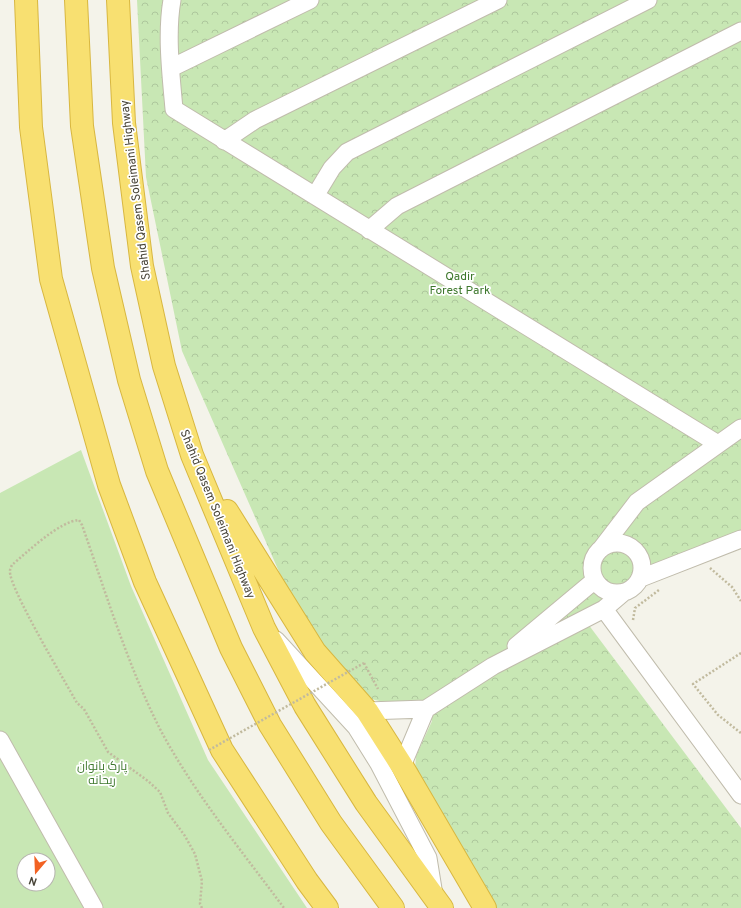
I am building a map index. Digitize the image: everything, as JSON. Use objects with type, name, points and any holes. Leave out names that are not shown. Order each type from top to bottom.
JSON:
[{"type":"highway","points":[[26,0],[31,127],[51,279],[110,484],[145,582],[222,750],[307,881],[327,908]]},
{"type":"highway","points":[[76,0],[82,126],[103,268],[129,380],[157,471],[231,648],[270,725],[331,823],[393,908]]},
{"type":"highway","name":"Shahid Qasem Soleimani Highway","points":[[118,0],[124,123],[142,266],[164,366],[192,455],[264,628],[305,706],[362,797],[438,904]]},
{"type":"highway","points":[[192,455],[315,652],[367,711],[402,766],[485,908]]},
{"type":"street","points":[[172,0],[170,10],[171,68],[174,109],[718,444]]},
{"type":"street","points":[[171,68],[310,0]]},
{"type":"street","points":[[224,141],[256,120],[498,0]]},
{"type":"street","points":[[315,196],[332,168],[347,152],[648,0]]},
{"type":"street","points":[[369,230],[398,206],[741,30]]},
{"type":"street","points":[[624,592],[613,592],[603,588],[595,580],[592,569],[594,558],[637,502],[741,428]]},
{"type":"street","points":[[367,711],[426,709],[493,666],[604,609],[624,592],[634,587],[641,578],[741,539]]},
{"type":"street","points":[[601,549],[611,544],[622,543],[632,548],[640,556],[642,567],[641,578]]},
{"type":"street","points":[[493,666],[595,580]]},
{"type":"street","points":[[604,609],[741,795]]},
{"type":"street","points":[[264,628],[356,727],[379,764],[428,858],[438,904]]},
{"type":"street","points":[[402,766],[426,709]]},
{"type":"street","points":[[0,740],[94,908]]},
{"type":"path","points":[[202,908],[200,904],[202,881],[196,854],[185,836],[168,814],[160,792],[148,781],[108,752],[84,709],[77,703],[12,581],[10,571],[12,565],[43,538],[72,520],[79,520],[82,525],[135,676],[160,728],[185,773],[284,908]]},
{"type":"path","points":[[706,566],[732,587],[741,601]]},
{"type":"path","points":[[635,627],[633,621],[634,608],[663,587]]},
{"type":"path","points":[[741,653],[693,684],[718,715],[741,733]]},
{"type":"path","points":[[209,750],[364,664],[378,689]]},
{"type":"green space","name":"Qadir Forest Park","points":[[137,0],[741,0],[741,531],[582,616],[741,828],[741,908],[496,908],[415,770],[416,756],[432,721],[420,700],[396,705],[367,698],[310,633],[284,583],[182,351],[146,177]]},
{"type":"green space","name":"پارک بانوان ریحانه","points":[[81,450],[131,586],[208,760],[307,908],[0,908],[0,493]]}]
